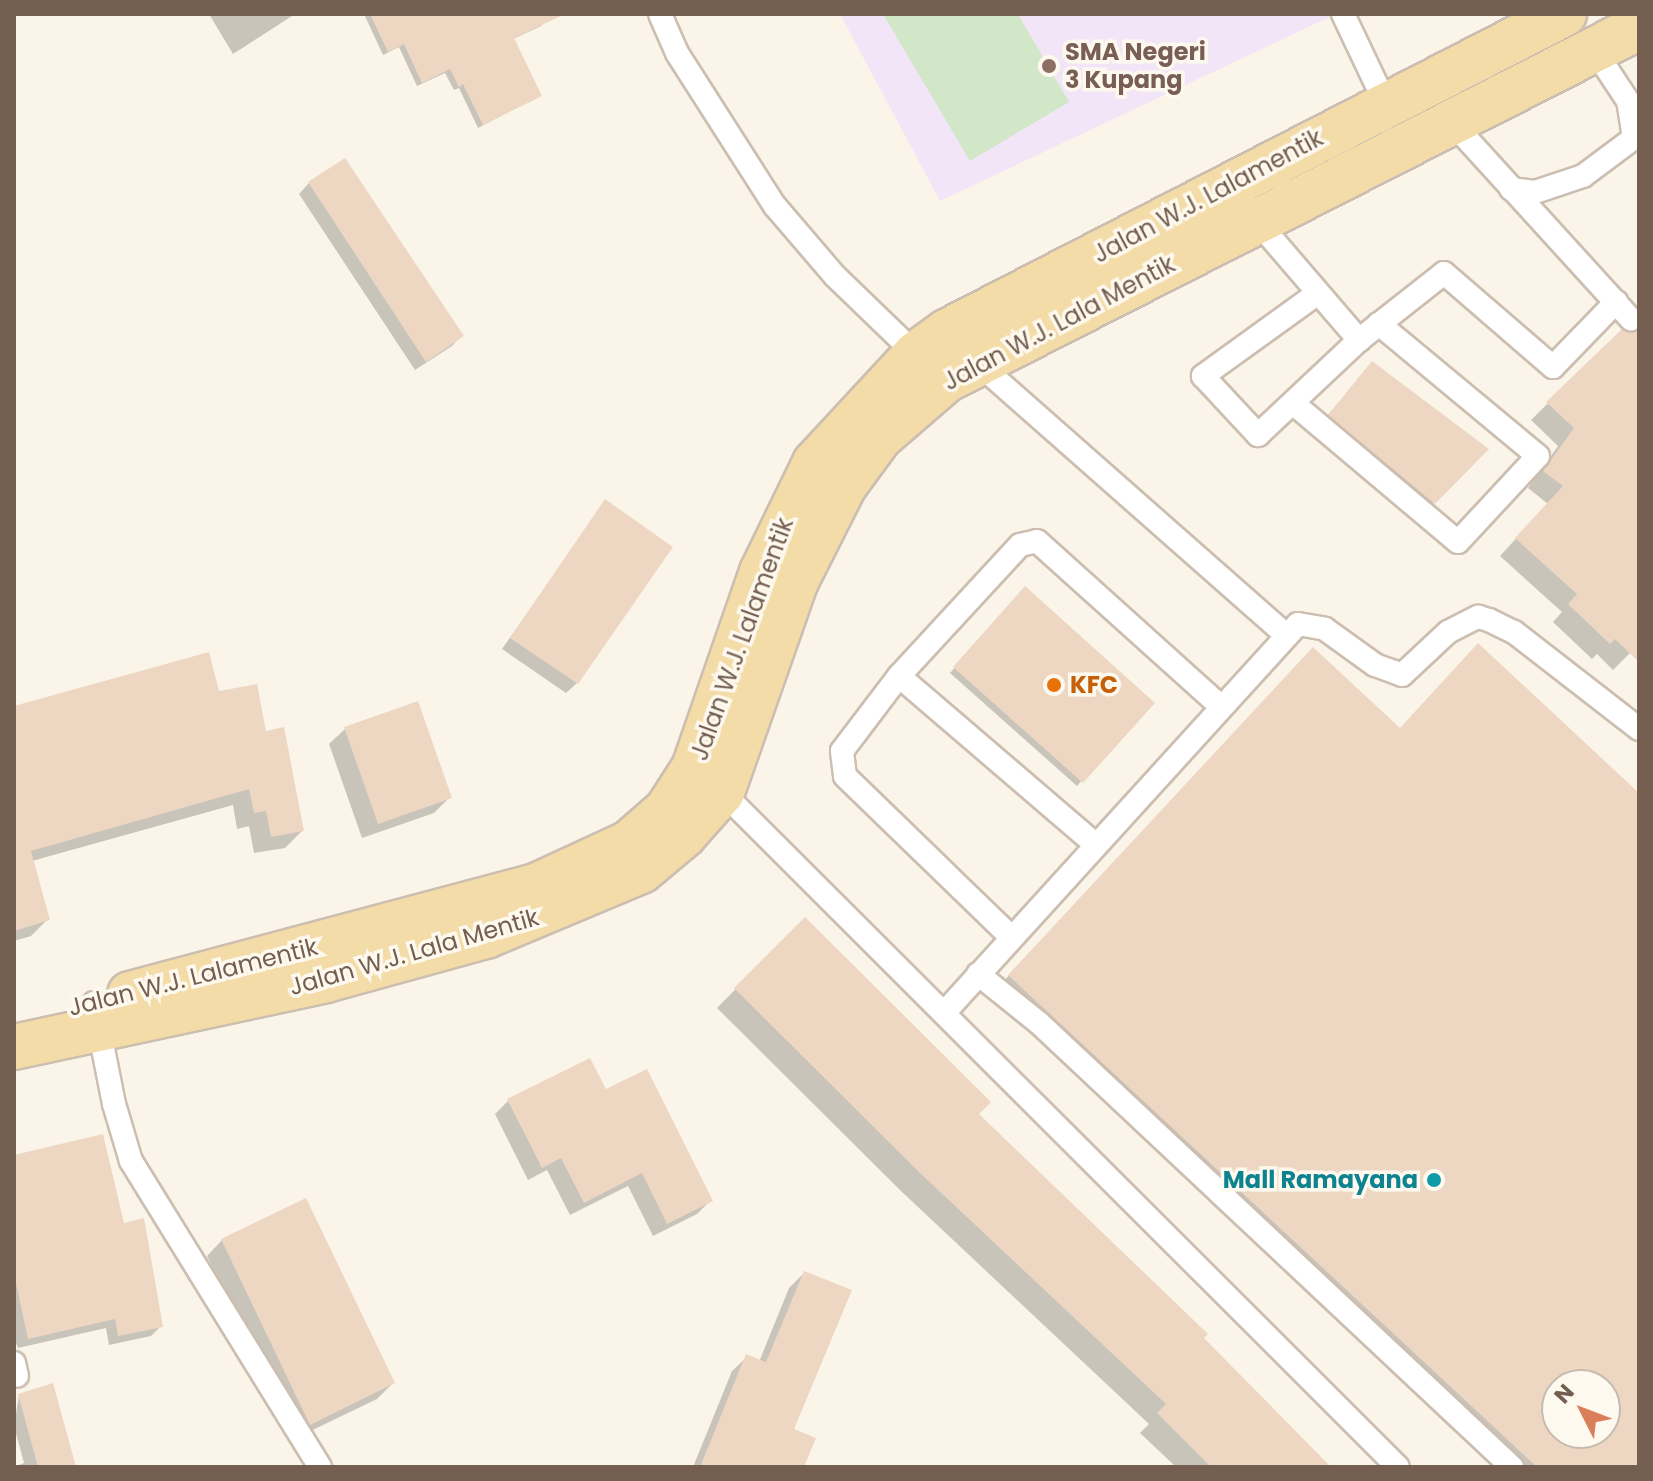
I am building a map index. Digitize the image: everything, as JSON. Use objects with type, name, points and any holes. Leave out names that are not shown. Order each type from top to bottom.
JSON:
[{"type":"main road","name":"Jalan W.J. Lalamentik","points":[[947,357],[1385,103],[1564,14]]},
{"type":"main road","name":"Jalan W.J. Lala Mentik","points":[[708,780],[796,581],[844,486],[880,437],[947,357],[1255,219],[1407,141],[1452,127],[1639,27]]},
{"type":"main road","name":"Jalan W.J. Lalamentik","points":[[14,1019],[96,1017],[536,886],[629,843],[708,780]]},
{"type":"main road","points":[[14,1047],[96,1017]]},
{"type":"lane","points":[[660,14],[677,53],[775,206],[835,276],[947,357],[1284,633]]},
{"type":"lane","points":[[1343,14],[1385,103],[1407,141]]},
{"type":"lane","points":[[1511,189],[1535,192],[1583,176],[1634,138],[1628,101],[1595,51]]},
{"type":"lane","points":[[1428,84],[1452,127],[1631,319]]},
{"type":"lane","points":[[1255,219],[1359,340]]},
{"type":"lane","points":[[1318,293],[1203,376],[1258,435],[1359,340],[1444,273],[1553,367],[1616,302]]},
{"type":"lane","points":[[1294,404],[1458,542],[1538,456],[1379,324]]},
{"type":"lane","points":[[1011,937],[845,776],[842,751],[899,676],[1020,545],[1037,541],[1219,705]]},
{"type":"lane","points":[[944,1013],[1284,633],[1298,624],[1310,623],[1375,665],[1402,675],[1448,632],[1478,617],[1489,620],[1514,632],[1639,729]]},
{"type":"lane","points":[[899,676],[1095,844]]},
{"type":"lane","points":[[708,780],[1398,1467]]},
{"type":"lane","points":[[978,974],[1039,1023],[1512,1467]]},
{"type":"lane","points":[[96,1017],[131,1161],[320,1467]]},
{"type":"shaded area","name":"SMA Negeri 3 Kupang","points":[[840,14],[1336,14],[940,201]]},
{"type":"green space","points":[[883,14],[1018,14],[1069,102],[970,161]]},
{"type":"building","points":[[370,14],[565,14],[514,38],[542,96],[483,125],[463,84],[459,87],[450,69],[422,83],[404,44],[388,52]]},
{"type":"building","points":[[345,158],[464,336],[426,362],[308,182]]},
{"type":"building","points":[[1622,329],[1639,330],[1639,662],[1615,639],[1610,644],[1568,604],[1577,594],[1515,538],[1563,486],[1543,471],[1574,428],[1546,402]]},
{"type":"building","points":[[1372,361],[1489,449],[1435,504],[1328,415]]},
{"type":"building","points":[[605,499],[673,547],[578,684],[510,638]]},
{"type":"building","name":"KFC","points":[[1025,586],[1155,703],[1083,783],[953,667]]},
{"type":"building","name":"Mall Ramayana","points":[[1478,643],[1639,793],[1639,1467],[1537,1467],[1008,975],[1313,647],[1400,728]]},
{"type":"building","points":[[209,652],[219,691],[257,684],[266,731],[284,727],[304,831],[271,837],[266,811],[254,813],[249,789],[31,851],[50,920],[14,931],[14,706]]},
{"type":"building","points":[[418,701],[452,798],[378,824],[344,727]]},
{"type":"building","points":[[805,917],[991,1102],[979,1114],[1208,1334],[1204,1338],[1331,1467],[1211,1467],[1157,1413],[1166,1404],[920,1173],[734,988]]},
{"type":"building","points":[[590,1058],[606,1089],[647,1069],[713,1201],[667,1224],[642,1173],[584,1203],[561,1158],[542,1168],[507,1099]]},
{"type":"building","points":[[103,1134],[124,1223],[144,1218],[163,1327],[118,1336],[115,1319],[28,1339],[14,1274],[14,1155]]},
{"type":"building","points":[[306,1198],[395,1383],[310,1425],[221,1239]]},
{"type":"building","points":[[804,1271],[852,1290],[794,1429],[816,1438],[804,1467],[700,1467],[746,1354],[766,1362]]},
{"type":"building","points":[[53,1383],[76,1467],[38,1467],[18,1394]]},
{"type":"place","name":"SMA Negeri 3 Kupang","points":[[1049,66]]},
{"type":"place","name":"KFC","points":[[1054,685]]},
{"type":"place","name":"Mall Ramayana","points":[[1434,1180]]}]
